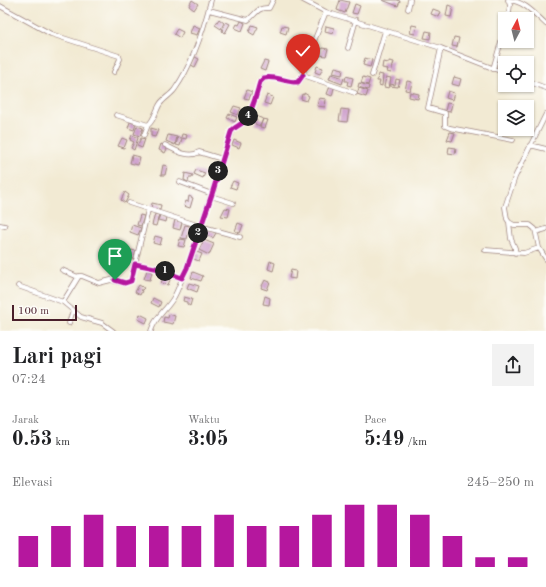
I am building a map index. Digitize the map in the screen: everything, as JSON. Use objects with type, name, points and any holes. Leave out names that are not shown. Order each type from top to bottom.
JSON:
[{"type":"street","points":[[144,135],[156,110],[163,100],[175,89],[186,71],[195,51],[211,0]]},
{"type":"street","points":[[209,10],[248,20],[258,10],[269,8],[273,0]]},
{"type":"street","points":[[303,0],[326,12],[356,20],[385,31],[441,48],[498,70]]},
{"type":"street","points":[[408,8],[410,0]]},
{"type":"street","points":[[509,12],[510,5],[508,0],[522,2],[546,24]]},
{"type":"street","points":[[1,6],[51,34],[117,55],[120,59],[114,72]]},
{"type":"street","points":[[150,331],[155,320],[169,305],[175,295],[187,268],[200,226],[212,195],[231,132],[234,128],[243,123],[249,115],[263,79],[269,77],[292,83],[298,82],[303,75],[314,41],[326,12]]},
{"type":"street","points":[[348,48],[356,20]]},
{"type":"street","points":[[372,75],[385,31]]},
{"type":"street","points":[[441,48],[428,108],[445,113],[445,126],[450,128],[513,140]]},
{"type":"street","points":[[493,68],[499,48]]},
{"type":"street","points":[[303,75],[355,93]]},
{"type":"street","points":[[534,84],[546,88]]},
{"type":"street","points":[[515,253],[505,207],[514,177],[546,114]]},
{"type":"street","points":[[116,115],[148,125]]},
{"type":"street","points":[[165,145],[186,154],[195,155],[199,152],[222,158]]},
{"type":"street","points":[[530,145],[546,149]]},
{"type":"street","points":[[180,182],[232,202]]},
{"type":"street","points":[[129,203],[240,237]]},
{"type":"street","points":[[62,270],[78,277],[82,276],[99,283],[115,280],[125,283],[131,281],[148,210]]},
{"type":"street","points":[[509,222],[514,225],[530,225],[535,229],[539,248],[546,259]]},
{"type":"street","points":[[0,225],[5,226]]},
{"type":"street","points":[[536,232],[546,229]]},
{"type":"street","points":[[485,250],[524,253],[539,248]]},
{"type":"street","points":[[135,264],[155,268],[182,278]]},
{"type":"street","points":[[63,302],[78,277]]},
{"type":"street","points":[[18,286],[63,302],[82,317],[105,324],[113,331]]},
{"type":"street","points":[[69,323],[73,310]]},
{"type":"building","points":[[192,0],[198,4],[194,10],[189,6]]},
{"type":"building","points":[[340,0],[349,2],[345,13],[337,10]]},
{"type":"building","points":[[382,0],[397,0],[400,1],[398,6]]},
{"type":"building","points":[[355,4],[360,6],[357,14],[352,13]]},
{"type":"building","points":[[448,5],[453,7],[451,17],[446,16]]},
{"type":"building","points":[[433,9],[441,12],[439,17],[431,14]]},
{"type":"building","points":[[219,19],[224,23],[221,29],[215,25]]},
{"type":"building","points":[[241,21],[245,23],[242,31],[235,28]]},
{"type":"building","points":[[226,22],[230,24],[225,33],[222,31]]},
{"type":"building","points":[[193,25],[200,28],[197,35],[190,33]]},
{"type":"building","points":[[252,25],[258,27],[254,35],[249,32]]},
{"type":"building","points":[[412,25],[417,26],[415,34],[410,33]]},
{"type":"building","points":[[282,26],[288,27],[286,34],[280,32]]},
{"type":"building","points":[[326,26],[334,28],[333,34],[325,32]]},
{"type":"building","points":[[177,29],[183,32],[180,38],[174,34]]},
{"type":"building","points":[[426,31],[431,32],[430,39],[424,38]]},
{"type":"building","points":[[454,37],[459,38],[457,47],[452,46]]},
{"type":"building","points":[[322,48],[328,49],[326,56],[320,55]]},
{"type":"building","points":[[195,57],[199,59],[195,67],[191,65]]},
{"type":"building","points":[[365,58],[372,60],[370,67],[363,65]]},
{"type":"building","points":[[264,61],[268,62],[265,71],[260,69]]},
{"type":"building","points":[[389,61],[394,62],[391,73],[387,72],[388,69],[382,68],[383,62],[389,63]]},
{"type":"building","points":[[317,66],[323,68],[320,74],[315,72]]},
{"type":"building","points":[[335,67],[343,69],[342,75],[333,73]]},
{"type":"building","points":[[331,74],[344,78],[342,84],[329,79]]},
{"type":"building","points":[[378,74],[383,75],[382,86],[379,85],[380,81],[377,81]]},
{"type":"building","points":[[346,76],[353,78],[351,86],[347,85],[348,81],[345,81]]},
{"type":"building","points":[[363,77],[370,79],[368,85],[361,83]]},
{"type":"building","points":[[386,77],[391,78],[389,88],[384,87]]},
{"type":"building","points":[[454,77],[461,79],[459,86],[452,84]]},
{"type":"building","points":[[396,79],[400,80],[398,87],[390,86],[390,84],[395,85]]},
{"type":"building","points":[[407,81],[412,82],[410,91],[405,90]]},
{"type":"building","points":[[359,83],[369,86],[368,90],[358,87]]},
{"type":"building","points":[[330,86],[334,88],[332,96],[327,94]]},
{"type":"building","points":[[359,88],[368,91],[366,97],[357,94]]},
{"type":"building","points":[[247,90],[252,92],[249,99],[244,98]]},
{"type":"building","points":[[448,91],[454,93],[452,100],[446,98]]},
{"type":"building","points":[[410,92],[419,94],[418,99],[409,97]]},
{"type":"building","points":[[304,93],[309,96],[307,101],[301,99],[302,94],[304,95]]},
{"type":"building","points":[[267,95],[273,97],[270,105],[264,103]]},
{"type":"building","points":[[319,98],[326,99],[325,107],[317,106]]},
{"type":"building","points":[[447,103],[452,104],[450,112],[445,111]]},
{"type":"building","points":[[234,106],[241,108],[238,115],[231,112]]},
{"type":"building","points":[[341,109],[349,110],[347,122],[339,121]]},
{"type":"building","points":[[229,114],[237,117],[235,122],[227,118]]},
{"type":"building","points":[[256,116],[263,119],[260,126],[255,124],[257,120],[255,119]]},
{"type":"building","points":[[263,119],[268,120],[265,128],[260,127]]},
{"type":"building","points":[[130,122],[136,124],[134,130],[128,128]]},
{"type":"building","points":[[137,126],[143,128],[140,136],[134,134]]},
{"type":"building","points":[[151,128],[158,130],[155,137],[151,136]]},
{"type":"building","points":[[450,132],[455,133],[452,141],[447,140]]},
{"type":"building","points":[[182,134],[187,135],[186,139],[182,138],[180,146],[176,145],[178,137],[181,138]]},
{"type":"building","points":[[132,135],[138,138],[134,150],[131,148],[134,142],[130,140]]},
{"type":"building","points":[[168,135],[177,137],[175,145],[166,141]]},
{"type":"building","points":[[122,138],[127,140],[124,148],[118,146]]},
{"type":"building","points":[[141,138],[145,139],[142,148],[137,146]]},
{"type":"building","points":[[234,140],[241,143],[239,148],[232,145]]},
{"type":"building","points":[[161,144],[168,147],[165,153],[159,150]]},
{"type":"building","points":[[449,147],[456,148],[455,154],[448,153]]},
{"type":"building","points":[[132,155],[140,157],[138,165],[130,163]]},
{"type":"building","points":[[163,165],[167,166],[165,175],[161,175]]},
{"type":"building","points":[[211,166],[218,169],[216,174],[209,172]]},
{"type":"building","points":[[196,170],[205,173],[203,178],[194,174]]},
{"type":"building","points":[[185,173],[193,175],[192,178],[189,178],[188,182],[184,180]]},
{"type":"building","points":[[233,181],[238,183],[236,189],[230,187]]},
{"type":"building","points":[[125,192],[129,195],[125,203],[121,200]]},
{"type":"building","points":[[189,196],[193,198],[190,208],[184,206],[186,201],[188,202]]},
{"type":"building","points":[[152,203],[161,205],[160,210],[151,209]]},
{"type":"building","points":[[225,208],[230,209],[228,217],[221,216]]},
{"type":"building","points":[[155,214],[159,215],[156,226],[152,225]]},
{"type":"building","points":[[140,215],[144,216],[141,226],[137,225]]},
{"type":"building","points":[[160,215],[167,217],[166,222],[158,220]]},
{"type":"building","points":[[175,220],[182,222],[180,230],[173,228]]},
{"type":"building","points":[[238,223],[243,225],[240,233],[235,231]]},
{"type":"building","points":[[132,225],[141,228],[138,235],[130,232]]},
{"type":"building","points":[[185,225],[190,226],[187,239],[181,238]]},
{"type":"building","points":[[208,229],[216,233],[213,238],[205,234]]},
{"type":"building","points":[[155,236],[162,238],[160,245],[153,243]]},
{"type":"building","points":[[180,239],[186,240],[184,247],[178,246]]},
{"type":"building","points":[[204,240],[214,244],[209,255],[199,250]]},
{"type":"building","points":[[124,249],[129,249],[127,258],[123,257]]},
{"type":"building","points":[[131,250],[136,251],[134,259],[129,258]]},
{"type":"building","points":[[194,251],[202,254],[199,261],[191,258],[192,256],[195,256],[193,253]]},
{"type":"building","points":[[270,261],[275,263],[273,271],[268,269]]},
{"type":"building","points":[[147,270],[152,272],[150,280],[144,279]]},
{"type":"building","points":[[291,270],[296,271],[295,279],[289,278]]},
{"type":"building","points":[[193,272],[203,276],[201,281],[191,278]]},
{"type":"building","points":[[164,275],[171,277],[168,285],[161,283]]},
{"type":"building","points":[[265,280],[270,282],[267,290],[261,288]]},
{"type":"building","points":[[189,283],[199,286],[197,292],[187,288]]},
{"type":"building","points":[[139,285],[144,288],[140,290],[142,291],[140,295],[135,292]]},
{"type":"building","points":[[265,296],[270,298],[269,305],[263,304]]},
{"type":"building","points":[[184,297],[192,299],[190,306],[187,302],[183,301]]},
{"type":"building","points":[[153,298],[161,302],[159,307],[151,303]]},
{"type":"building","points":[[140,314],[148,318],[146,323],[138,319]]},
{"type":"building","points":[[169,314],[175,316],[173,324],[163,322],[164,317],[168,318]]},
{"type":"route","points":[[115,280],[122,283],[130,282],[135,264],[155,268],[182,278],[187,268],[212,194],[232,129],[241,125],[249,115],[260,82],[264,78],[269,77],[292,83],[298,82],[303,75]]}]
